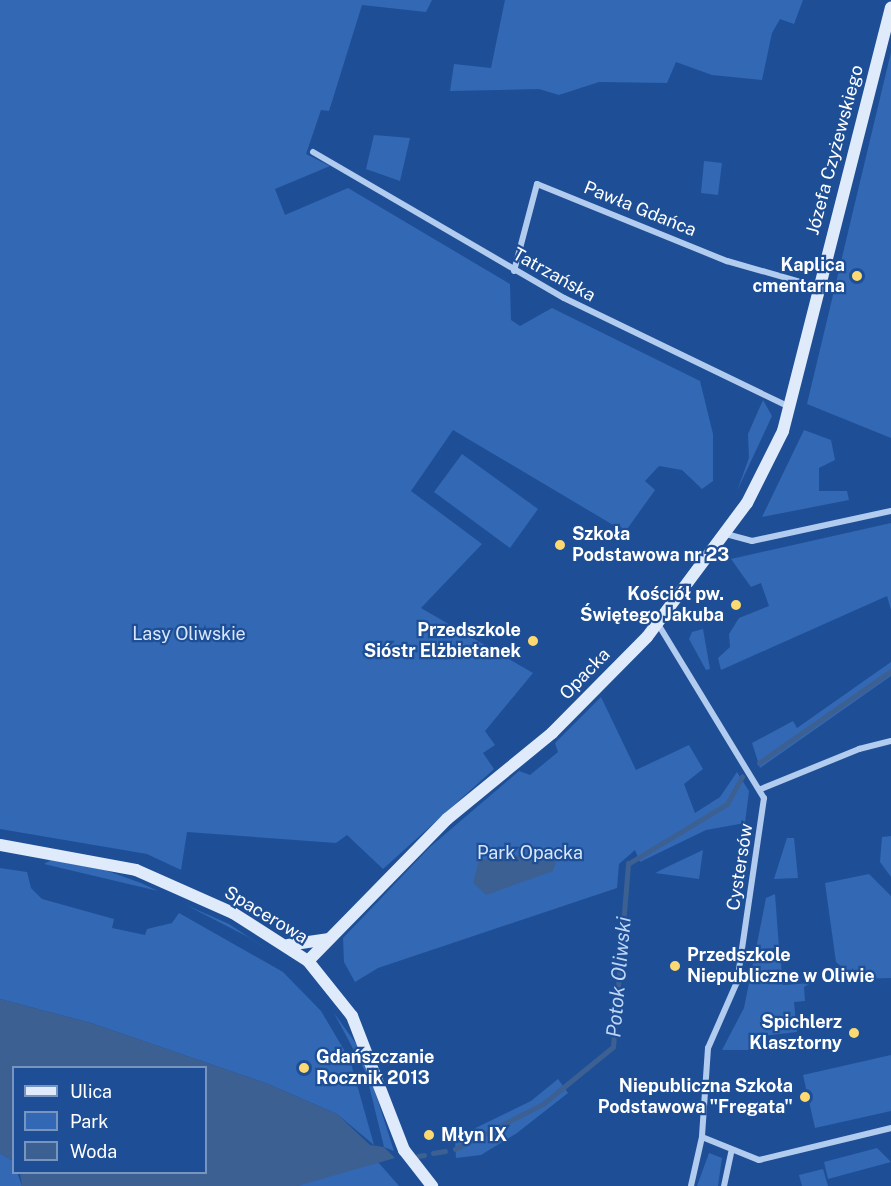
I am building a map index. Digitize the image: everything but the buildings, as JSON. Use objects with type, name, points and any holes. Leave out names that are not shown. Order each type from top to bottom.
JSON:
[{"type":"street","name":"Józefa Czyżewskiego","points":[[726,534],[771,462],[790,407],[818,287],[891,8]]},
{"type":"street","name":"Tatrzańska","points":[[313,152],[514,271],[790,407]]},
{"type":"street","name":"Pawła Gdańca","points":[[514,271],[537,184],[727,261],[818,287]]},
{"type":"street","points":[[726,534],[752,541],[891,511]]},
{"type":"street","name":"Opacka","points":[[308,961],[447,819],[552,733],[657,623],[726,534]]},
{"type":"street","points":[[657,623],[761,789],[859,749],[891,741]]},
{"type":"street","name":"Cystersów","points":[[691,1186],[702,1137],[708,1048],[736,982],[763,812],[761,789]]},
{"type":"street","name":"Spacerowa","points":[[0,845],[136,870],[234,913],[288,945],[308,961],[352,1016],[404,1150],[428,1183]]},
{"type":"street","points":[[288,945],[328,939]]},
{"type":"street","points":[[702,1137],[731,1152],[759,1160],[891,1128]]},
{"type":"street","points":[[723,1186],[731,1152]]},
{"type":"green space","name":"Lasy Oliwskie","points":[[0,0],[432,0],[426,12],[362,5],[329,111],[321,110],[306,154],[330,166],[275,189],[285,215],[348,188],[510,284],[511,320],[520,326],[552,308],[700,381],[713,434],[713,481],[702,489],[682,470],[659,466],[645,481],[655,490],[625,532],[453,430],[411,491],[482,544],[421,608],[533,673],[485,731],[495,745],[483,753],[494,769],[383,869],[347,835],[336,843],[187,832],[181,870],[147,854],[0,829]]},
{"type":"green space","points":[[505,0],[803,0],[794,24],[780,19],[772,33],[762,80],[712,75],[676,62],[667,83],[599,82],[559,95],[539,89],[450,91],[454,64],[491,68]]},
{"type":"green space","points":[[891,52],[891,438],[807,404]]},
{"type":"green space","points":[[374,135],[410,138],[400,181],[366,169]]},
{"type":"green space","points":[[704,161],[722,163],[718,195],[701,193]]},
{"type":"green space","points":[[763,400],[772,416],[737,491],[749,458],[748,434]]},
{"type":"green space","points":[[804,430],[831,440],[835,460],[819,468],[819,491],[847,491],[849,500],[762,517]]},
{"type":"green space","points":[[462,454],[538,509],[510,548],[434,492]]},
{"type":"green space","points":[[891,523],[891,610],[887,596],[721,670],[718,658],[730,647],[729,634],[739,618],[769,606],[761,583],[751,587],[731,559]]},
{"type":"green space","points":[[703,629],[710,669],[706,670],[689,639],[692,632]]},
{"type":"green space","points":[[891,662],[891,676],[760,768],[752,743],[793,721],[797,728]]},
{"type":"green space","name":"Park Opacka","points":[[601,697],[636,770],[689,745],[703,769],[684,784],[695,813],[720,797],[737,772],[749,791],[745,823],[706,830],[640,862],[635,850],[619,864],[617,888],[378,968],[355,982],[344,962],[343,938],[430,847],[519,771],[530,775],[558,752],[555,743]]},
{"type":"green space","points":[[891,836],[891,877],[880,862],[882,837]]},
{"type":"green space","points":[[787,838],[794,838],[798,878],[774,879]]},
{"type":"green space","points":[[703,850],[699,879],[655,873],[669,866]]},
{"type":"green space","points":[[51,860],[105,870],[158,891],[44,864]]},
{"type":"green space","points":[[0,868],[27,872],[31,888],[42,899],[114,919],[112,928],[145,935],[147,929],[172,923],[179,913],[283,972],[321,1011],[350,1060],[374,1145],[337,1114],[268,1084],[91,1023],[0,999]]},
{"type":"green space","points":[[869,874],[891,896],[891,978],[855,979],[836,962],[825,883]]},
{"type":"green space","points":[[775,894],[779,948],[756,949],[766,898]]},
{"type":"green space","points":[[186,905],[229,924],[274,954],[248,937]]},
{"type":"green space","points":[[780,952],[783,985],[811,983],[804,987],[805,1001],[794,1002],[797,1032],[761,1036],[762,1050],[722,1050],[744,1008],[755,953]]},
{"type":"green space","points":[[334,1013],[357,1045],[368,1070],[394,1151],[384,1147],[366,1073]]},
{"type":"green space","points":[[891,1055],[891,1111],[815,1128],[803,1075]]},
{"type":"green space","points":[[558,1079],[568,1093],[517,1133],[481,1155],[456,1158],[455,1138],[531,1101]]},
{"type":"green space","points":[[877,1148],[891,1162],[828,1179],[824,1162]]},
{"type":"green space","points":[[0,1153],[12,1160],[12,1174],[18,1174],[22,1186],[0,1186]]},
{"type":"green space","points":[[709,1153],[722,1158],[718,1186],[697,1186]]},
{"type":"green space","points":[[378,1162],[399,1186],[297,1186],[321,1177]]},
{"type":"green space","points":[[823,1169],[828,1186],[802,1186],[799,1175]]},
{"type":"water","points":[[552,852],[557,858],[553,871],[486,895],[473,883],[479,860]]},
{"type":"water","points":[[0,999],[91,1023],[268,1084],[337,1114],[370,1145],[384,1147],[395,1158],[297,1186],[22,1186],[20,1174],[207,1174],[207,1066],[12,1066],[12,1160],[0,1153]]},
{"type":"waterway","name":"Potok Oliwski","points":[[759,763],[891,671]]},
{"type":"waterway","name":"Potok Oliwski","points":[[455,1149],[543,1104],[613,1047],[628,864],[727,804],[742,777]]},
{"type":"waterway","name":"Potok Oliwski","points":[[433,1153],[445,1151]]},
{"type":"waterway","name":"Potok Oliwski","points":[[418,1156],[424,1155]]},
{"type":"place","name":"Kaplica cmentarna","points":[[857,276]]},
{"type":"place","name":"Szkoła Podstawowa nr 23","points":[[560,545]]},
{"type":"place","name":"Kościół pw. Świętego Jakuba","points":[[736,605]]},
{"type":"place","name":"Przedszkole Sióstr Elżbietanek","points":[[533,641]]},
{"type":"place","name":"Przedszkole Niepubliczne w Oliwie","points":[[675,966]]},
{"type":"place","name":"Spichlerz Klasztorny","points":[[854,1033]]},
{"type":"place","name":"Gdańszczanie Rocznik 2013","points":[[304,1068]]},
{"type":"place","name":"Niepubliczna Szkoła Podstawowa \"Fregata\"","points":[[805,1097]]},
{"type":"place","name":"Młyn IX","points":[[429,1135]]}]
